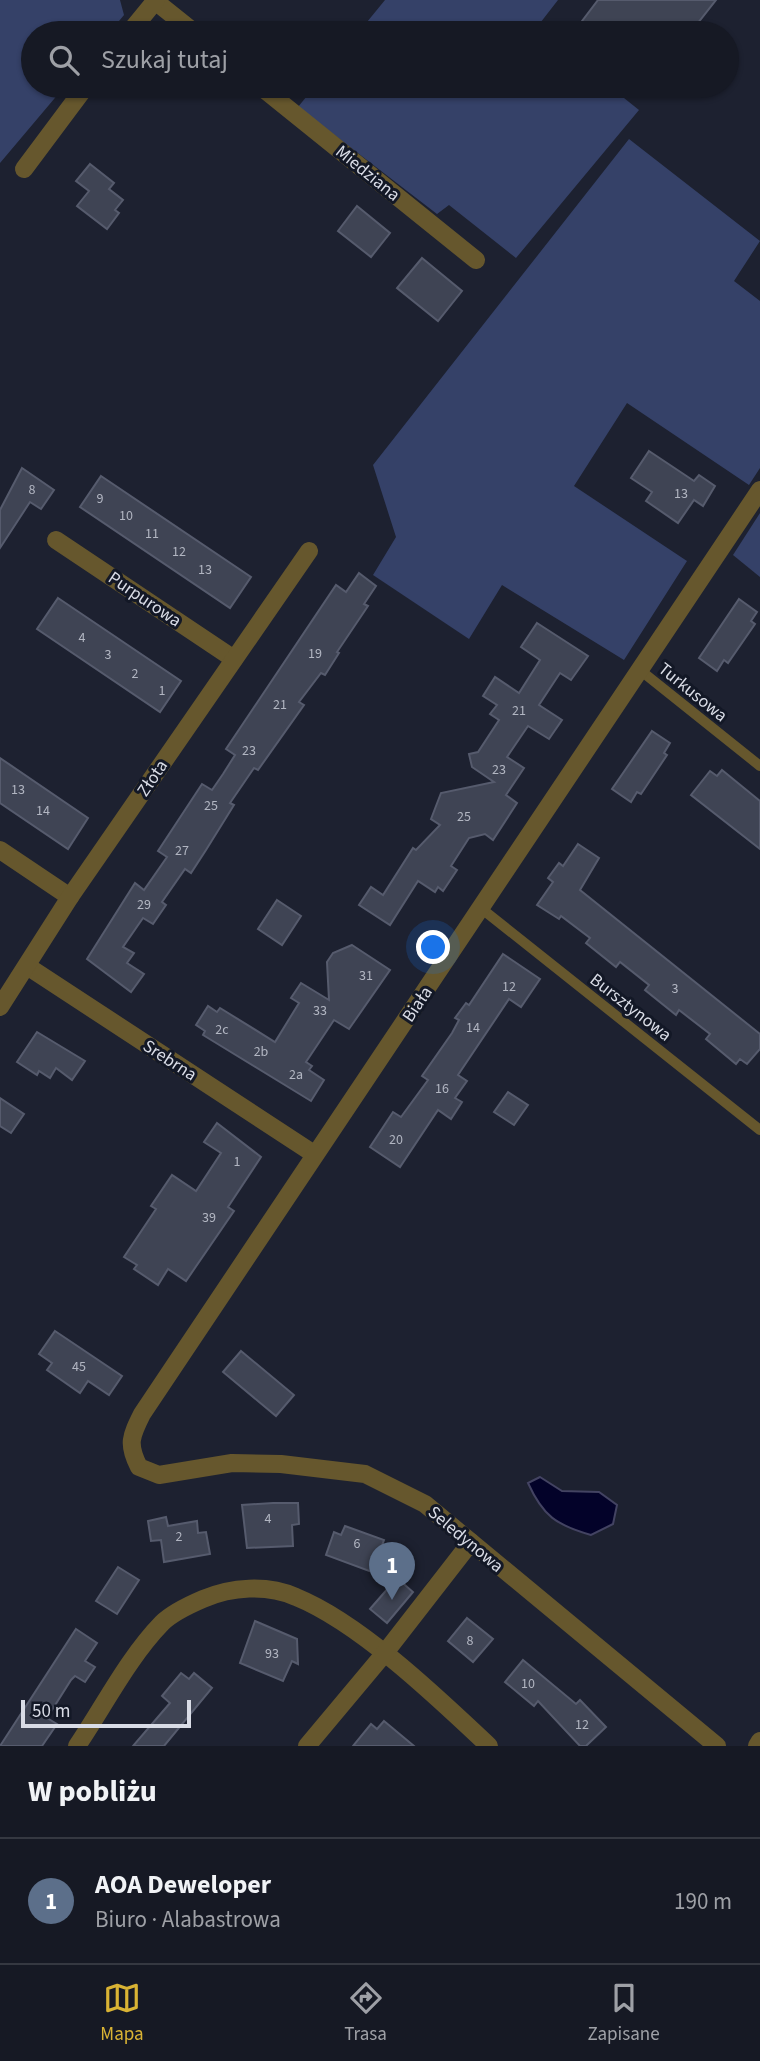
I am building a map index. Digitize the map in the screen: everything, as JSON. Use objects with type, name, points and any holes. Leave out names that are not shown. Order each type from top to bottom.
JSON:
[{"type":"street","points":[[139,21],[156,1],[180,21]]},
{"type":"street","points":[[24,169],[77,98]]},
{"type":"street","name":"Miedziana","points":[[275,98],[476,260]]},
{"type":"street","name":"Biała","points":[[131,1452],[132,1434],[142,1414],[760,490]]},
{"type":"street","name":"Purpurowa","points":[[56,540],[234,659]]},
{"type":"street","name":"Złota","points":[[0,1007],[70,897],[309,551]]},
{"type":"street","points":[[0,850],[70,897]]},
{"type":"street","name":"Srebrna","points":[[27,966],[314,1154]]},
{"type":"street","name":"Seledynowa","points":[[131,1452],[139,1467],[159,1475],[232,1463],[281,1464],[365,1474],[425,1504],[717,1746]]},
{"type":"street","points":[[307,1746],[384,1654],[471,1542]]},
{"type":"street","points":[[77,1746],[137,1655],[163,1622],[190,1604],[219,1592],[257,1588],[294,1596],[328,1613],[384,1654],[489,1746]]},
{"type":"street","points":[[757,1746],[760,1741]]},
{"type":"lane","name":"Turkusowa","points":[[640,670],[760,766]]},
{"type":"lane","name":"Bursztynowa","points":[[482,909],[760,1130]]},
{"type":"shaded area","points":[[0,0],[120,0],[124,15],[119,21],[21,21],[21,98],[55,98],[0,163]]},
{"type":"shaded area","points":[[385,0],[558,0],[542,21],[368,21]]},
{"type":"shaded area","points":[[305,98],[624,98],[639,110],[516,258],[449,205],[437,214],[298,107]]},
{"type":"shaded area","points":[[629,139],[760,241],[734,281],[760,301],[760,468],[749,485],[627,403],[574,486],[687,561],[624,660],[502,585],[469,639],[373,575],[396,537],[373,465]]},
{"type":"shaded area","points":[[760,513],[760,577],[733,555]]},
{"type":"shaded area","points":[[540,1477],[562,1491],[599,1492],[617,1505],[613,1524],[591,1535],[552,1518],[539,1504],[528,1483]]},
{"type":"building","points":[[598,0],[716,0],[699,21],[582,21]]},
{"type":"building","points":[[90,164],[114,183],[109,189],[123,200],[115,210],[119,213],[107,229],[77,206],[89,191],[76,181]]},
{"type":"building","points":[[357,206],[390,233],[371,257],[338,231]]},
{"type":"building","points":[[422,258],[462,291],[438,321],[397,288]]},
{"type":"building","points":[[649,451],[694,481],[699,475],[715,486],[703,506],[694,500],[678,523],[646,501],[652,492],[631,478]]},
{"type":"building","points":[[22,468],[54,490],[41,509],[30,502],[0,548],[0,510]]},
{"type":"building","points":[[101,476],[251,577],[230,608],[80,507]]},
{"type":"building","points":[[359,573],[376,586],[364,604],[368,606],[337,652],[339,653],[325,675],[321,673],[299,702],[304,705],[258,770],[254,768],[230,803],[234,805],[191,873],[185,869],[162,902],[166,905],[153,924],[143,918],[123,947],[134,953],[127,963],[144,974],[131,992],[87,959],[135,883],[144,890],[167,857],[158,851],[202,784],[212,790],[223,774],[235,755],[226,749],[336,585],[346,592]]},
{"type":"building","points":[[58,598],[181,681],[160,712],[37,629]]},
{"type":"building","points":[[739,599],[757,612],[751,621],[755,624],[728,663],[724,660],[717,671],[699,658]]},
{"type":"building","points":[[537,623],[588,656],[571,680],[560,673],[539,705],[562,720],[549,739],[528,726],[507,757],[524,768],[506,795],[517,803],[493,840],[485,834],[469,838],[451,866],[457,870],[443,891],[438,887],[435,892],[418,881],[390,925],[359,905],[371,887],[383,895],[413,848],[416,850],[440,825],[431,819],[441,793],[494,782],[472,767],[469,754],[478,752],[499,720],[490,714],[497,705],[483,696],[495,677],[519,693],[540,660],[521,647]]},
{"type":"building","points":[[652,731],[670,743],[664,753],[667,755],[641,794],[637,792],[631,802],[612,789]]},
{"type":"building","points":[[0,758],[88,818],[68,849],[0,803]]},
{"type":"building","points":[[722,770],[760,801],[760,849],[691,795],[710,771],[717,776]]},
{"type":"building","points":[[578,844],[599,858],[580,890],[760,1034],[760,1049],[747,1064],[740,1059],[736,1064],[706,1039],[710,1034],[679,1010],[676,1015],[645,990],[649,985],[620,962],[616,967],[586,943],[590,938],[561,916],[559,919],[537,905],[553,882],[548,878],[559,863],[563,866]]},
{"type":"building","points":[[277,900],[301,916],[282,945],[258,929]]},
{"type":"building","points":[[352,945],[390,970],[349,1029],[334,1020],[306,1062],[312,1066],[309,1070],[324,1080],[311,1101],[203,1035],[205,1031],[196,1025],[208,1006],[217,1012],[220,1008],[275,1042],[299,1003],[291,998],[301,983],[329,1000],[327,962],[333,953]]},
{"type":"building","points":[[503,954],[540,979],[521,1007],[509,999],[458,1075],[467,1081],[455,1098],[462,1102],[451,1119],[438,1110],[400,1167],[370,1147],[393,1112],[401,1117],[428,1080],[422,1076],[452,1033],[459,1020],[455,1018],[466,1003],[469,1005]]},
{"type":"building","points":[[37,1032],[85,1061],[72,1080],[56,1068],[50,1078],[39,1071],[37,1075],[17,1062]]},
{"type":"building","points":[[508,1092],[528,1105],[514,1125],[494,1112]]},
{"type":"building","points":[[0,1098],[24,1114],[11,1133],[0,1126]]},
{"type":"building","points":[[217,1123],[261,1157],[228,1207],[234,1211],[186,1281],[168,1269],[158,1285],[134,1269],[137,1265],[124,1257],[156,1209],[151,1206],[172,1175],[196,1191],[221,1153],[204,1142]]},
{"type":"building","points":[[55,1331],[122,1376],[109,1395],[88,1381],[80,1393],[47,1370],[52,1363],[39,1354]]},
{"type":"building","points":[[241,1351],[294,1395],[276,1416],[223,1372]]},
{"type":"building","points":[[298,1503],[299,1524],[292,1525],[293,1546],[247,1548],[242,1505]]},
{"type":"building","points":[[166,1517],[168,1526],[197,1521],[198,1533],[206,1532],[210,1554],[164,1562],[161,1540],[151,1541],[148,1521]]},
{"type":"building","points":[[345,1526],[384,1540],[372,1572],[326,1555],[334,1532],[341,1535]]},
{"type":"building","points":[[118,1567],[139,1580],[117,1614],[96,1601]]},
{"type":"building","points":[[397,1578],[413,1592],[387,1623],[370,1609]]},
{"type":"building","points":[[467,1618],[493,1639],[473,1662],[448,1641]]},
{"type":"building","points":[[255,1621],[297,1639],[298,1664],[292,1661],[283,1681],[240,1663]]},
{"type":"building","points":[[76,1629],[97,1643],[85,1661],[95,1667],[85,1682],[75,1676],[71,1680],[47,1718],[57,1724],[42,1746],[0,1746]]},
{"type":"building","points":[[523,1660],[576,1704],[580,1700],[606,1727],[586,1746],[580,1746],[538,1701],[534,1706],[505,1682]]},
{"type":"building","points":[[181,1673],[189,1679],[194,1673],[212,1688],[164,1746],[133,1746],[170,1703],[162,1696]]},
{"type":"building","points":[[384,1721],[414,1746],[353,1746],[371,1724],[377,1729]]},
{"type":"place","name":"AOA Deweloper","points":[[392,1600]]}]
